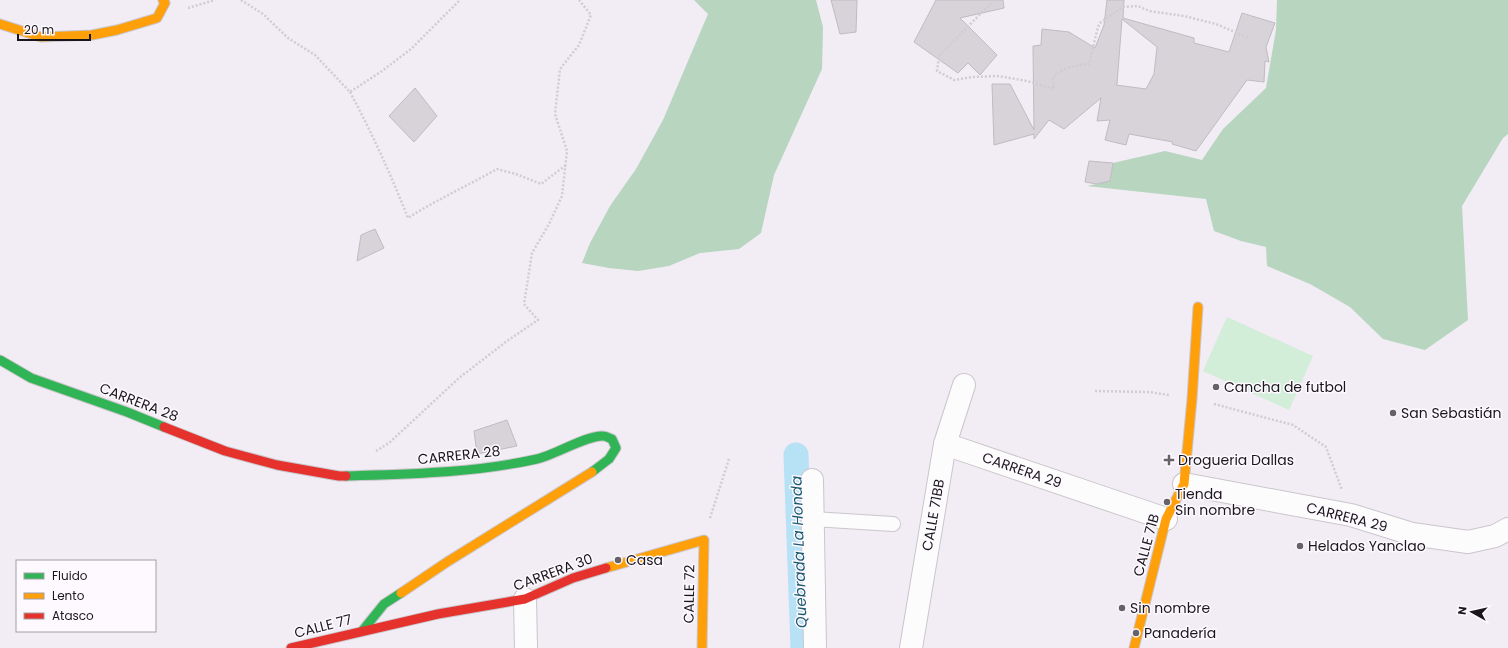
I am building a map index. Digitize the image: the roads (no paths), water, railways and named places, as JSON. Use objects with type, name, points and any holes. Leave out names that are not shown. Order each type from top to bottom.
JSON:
[{"type":"street","points":[[0,24],[41,37],[92,35],[117,30],[157,18],[165,3],[164,0]]},
{"type":"street","name":"CALLE 71B","points":[[1134,648],[1166,519],[1184,484],[1192,399],[1198,307]]},
{"type":"street","name":"CARRERA 28","points":[[0,360],[31,378],[127,412],[225,451],[278,464],[339,476],[424,474],[479,469],[539,459],[603,436],[612,439],[616,448],[609,460],[594,471],[447,562],[384,604],[363,630]]},
{"type":"street","name":"CALLE 71BB","points":[[910,648],[945,444],[964,385]]},
{"type":"street","name":"CARRERA 29","points":[[945,444],[1166,519]]},
{"type":"street","points":[[812,480],[815,648]]},
{"type":"street","name":"CARRERA 29","points":[[1184,484],[1351,515],[1412,534],[1468,542],[1495,536],[1508,529]]},
{"type":"street","name":"CARRERA 30","points":[[363,630],[438,614],[525,599],[572,578],[704,540]]},
{"type":"street","name":"CALLE 72","points":[[702,648],[704,540]]},
{"type":"street","points":[[525,599],[526,648]]},
{"type":"street","points":[[363,630],[363,642]]},
{"type":"street","name":"CALLE 77","points":[[291,648],[363,630]]},
{"type":"lane","points":[[813,519],[894,524]]},
{"type":"waterway","name":"Quebrada La Honda","points":[[796,455],[803,648]]},
{"type":"place","name":"Cancha de futbol","points":[[1216,387]]},
{"type":"place","name":"San Sebastián","points":[[1393,413]]},
{"type":"place","name":"Drogueria Dallas","points":[[1169,460]]},
{"type":"place","name":"Tienda Sin nombre","points":[[1167,502]]},
{"type":"place","name":"Helados Yanclao","points":[[1300,546]]},
{"type":"place","name":"Casa","points":[[618,560]]},
{"type":"place","name":"Sin nombre","points":[[1122,608]]},
{"type":"place","name":"Panadería","points":[[1136,633]]}]
